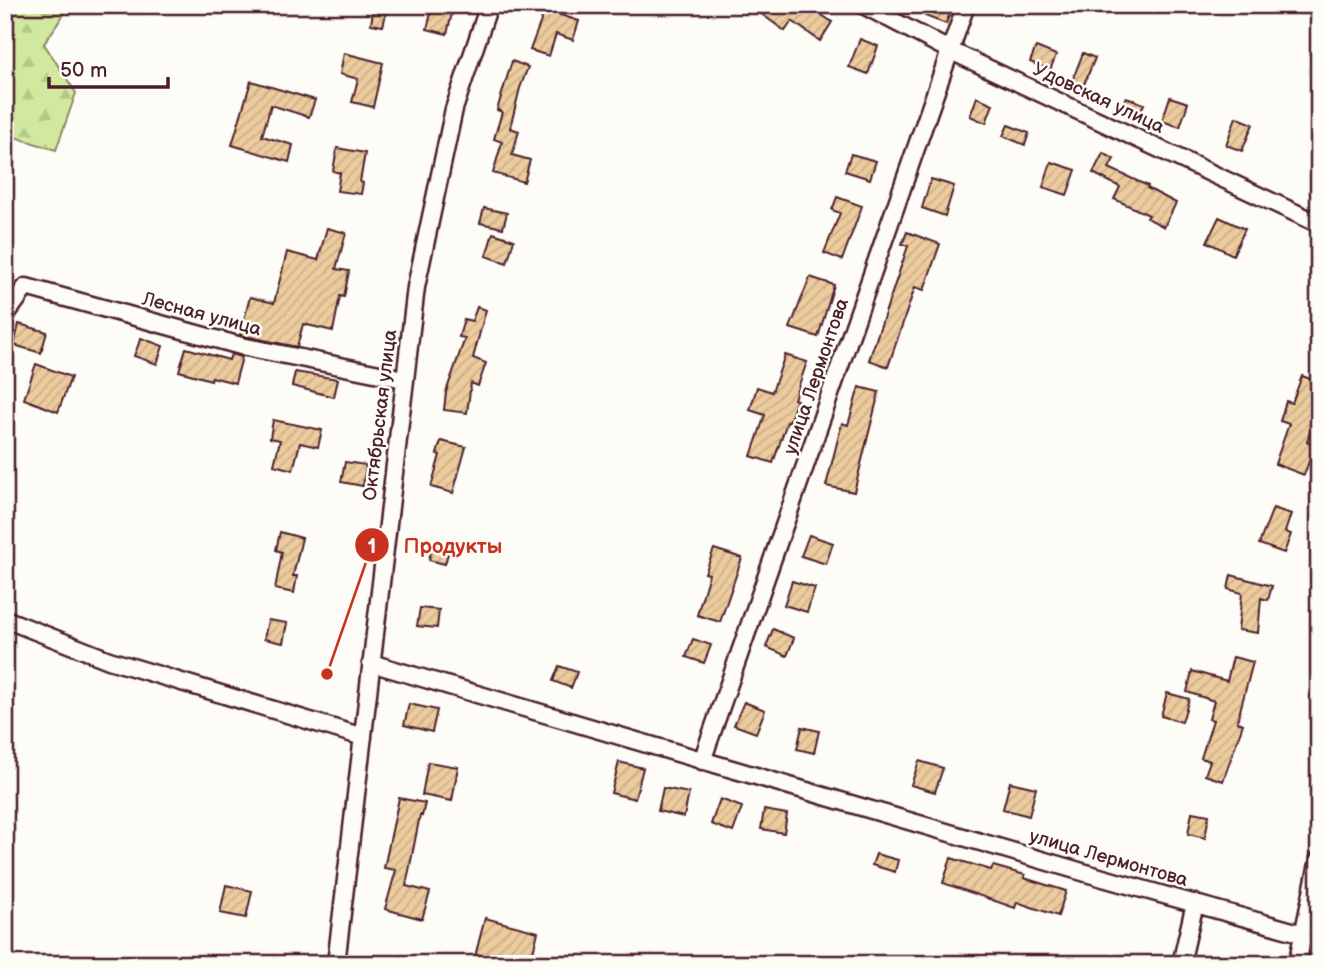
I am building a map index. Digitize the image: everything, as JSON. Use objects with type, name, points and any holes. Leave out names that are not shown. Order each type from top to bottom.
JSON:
[{"type":"street","name":"Октябрьская улица","points":[[336,964],[416,287],[454,109],[489,5]]},
{"type":"street","name":"Удовская улица","points":[[863,5],[951,51],[1319,224]]},
{"type":"street","name":"улица Лермонтова","points":[[702,761],[966,5]]},
{"type":"street","name":"Лесная улица","points":[[5,316],[26,287],[241,346],[404,379]]},
{"type":"street","points":[[5,620],[109,660],[363,737]]},
{"type":"street","name":"улица Лермонтова","points":[[372,663],[1303,934]]},
{"type":"street","points":[[1297,964],[1319,859]]},
{"type":"street","points":[[1181,964],[1195,903]]},
{"type":"green space","points":[[15,5],[70,5],[44,44],[76,93],[56,150],[5,134],[5,16]]},
{"type":"building","points":[[374,5],[388,5],[383,26],[371,24]]},
{"type":"building","points":[[749,5],[801,5],[813,14],[816,11],[832,22],[820,41],[792,21],[785,31]]},
{"type":"building","points":[[929,5],[953,5],[946,24],[925,16]]},
{"type":"building","points":[[432,9],[452,13],[447,34],[427,29]]},
{"type":"building","points":[[545,10],[579,21],[573,40],[556,34],[549,56],[530,50]]},
{"type":"building","points":[[860,39],[878,46],[868,74],[849,67]]},
{"type":"building","points":[[1036,47],[1056,55],[1050,70],[1030,62]]},
{"type":"building","points":[[344,53],[383,63],[373,107],[352,102],[358,79],[340,74]]},
{"type":"building","points":[[1083,53],[1095,58],[1080,94],[1069,89]]},
{"type":"building","points":[[512,61],[528,67],[510,128],[519,131],[512,155],[530,160],[524,182],[493,173],[502,142],[494,139],[502,112],[497,110]]},
{"type":"building","points":[[251,81],[315,100],[309,117],[271,105],[262,136],[293,145],[289,162],[232,145]]},
{"type":"building","points":[[977,97],[993,104],[986,123],[970,116]]},
{"type":"building","points":[[1126,97],[1144,104],[1138,117],[1120,110]]},
{"type":"building","points":[[1170,97],[1188,103],[1180,127],[1162,121]]},
{"type":"building","points":[[1236,117],[1253,124],[1242,151],[1226,145]]},
{"type":"building","points":[[1008,125],[1029,133],[1025,145],[1003,136]]},
{"type":"building","points":[[337,148],[365,153],[360,182],[363,183],[361,194],[337,191],[340,173],[333,171]]},
{"type":"building","points":[[1103,153],[1114,159],[1109,168],[1148,186],[1147,188],[1176,203],[1164,227],[1147,218],[1149,215],[1114,199],[1120,187],[1093,173]]},
{"type":"building","points":[[851,154],[876,161],[870,179],[845,171]]},
{"type":"building","points":[[1051,162],[1076,170],[1067,195],[1043,187]]},
{"type":"building","points":[[931,179],[954,186],[945,216],[922,208]]},
{"type":"building","points":[[837,197],[862,206],[842,260],[824,253],[840,213],[832,210]]},
{"type":"building","points":[[484,208],[507,213],[503,228],[480,223]]},
{"type":"building","points":[[1219,217],[1245,229],[1233,255],[1207,242]]},
{"type":"building","points":[[327,228],[346,233],[336,269],[349,271],[344,297],[340,296],[333,331],[303,324],[297,347],[240,335],[250,297],[274,303],[287,252],[318,260]]},
{"type":"building","points":[[907,232],[940,244],[924,290],[915,287],[888,367],[869,360],[908,246],[902,244]]},
{"type":"building","points":[[493,233],[514,240],[507,263],[486,256]]},
{"type":"building","points":[[810,277],[834,285],[818,337],[790,328]]},
{"type":"building","points":[[477,307],[486,310],[473,358],[486,363],[478,386],[471,383],[467,413],[444,410],[446,392],[465,338],[459,337],[464,319],[472,321]]},
{"type":"building","points":[[19,324],[47,332],[41,353],[14,345]]},
{"type":"building","points":[[141,338],[163,346],[157,364],[134,356]]},
{"type":"building","points":[[186,348],[229,360],[231,354],[242,357],[235,383],[179,371]]},
{"type":"building","points":[[785,355],[807,362],[794,399],[797,400],[773,463],[751,456],[765,415],[750,410],[757,387],[772,392]]},
{"type":"building","points":[[36,364],[71,377],[58,412],[24,399]]},
{"type":"building","points":[[295,372],[338,379],[334,397],[292,386]]},
{"type":"building","points":[[1302,376],[1319,382],[1319,402],[1307,442],[1315,445],[1304,475],[1275,464],[1289,424],[1280,421],[1286,401],[1292,403]]},
{"type":"building","points":[[859,387],[879,392],[854,492],[826,486],[842,423],[848,425]]},
{"type":"building","points":[[273,420],[322,430],[318,447],[300,443],[293,470],[274,465],[280,440],[270,438]]},
{"type":"building","points":[[441,441],[466,447],[453,493],[431,487]]},
{"type":"building","points":[[345,462],[366,465],[363,486],[341,482]]},
{"type":"building","points":[[1273,508],[1291,514],[1285,532],[1291,534],[1284,553],[1259,544]]},
{"type":"building","points":[[280,532],[302,538],[293,576],[297,576],[294,593],[275,589],[282,552],[276,550]]},
{"type":"building","points":[[809,535],[833,543],[826,564],[801,556]]},
{"type":"building","points":[[433,542],[450,546],[445,564],[429,560]]},
{"type":"building","points":[[714,549],[742,558],[720,622],[697,615],[709,574],[705,573]]},
{"type":"building","points":[[1231,575],[1272,586],[1268,600],[1261,598],[1258,633],[1238,630],[1242,593],[1228,589]]},
{"type":"building","points":[[792,581],[815,588],[807,612],[784,605]]},
{"type":"building","points":[[420,608],[439,610],[437,628],[417,626]]},
{"type":"building","points":[[268,620],[287,623],[283,643],[264,639]]},
{"type":"building","points":[[773,629],[794,638],[787,656],[766,647]]},
{"type":"building","points":[[693,639],[711,645],[704,663],[686,657]]},
{"type":"building","points":[[1233,657],[1253,662],[1237,722],[1243,724],[1223,781],[1205,775],[1210,761],[1201,758],[1213,720],[1209,719],[1214,701],[1187,692],[1192,671],[1227,681]]},
{"type":"building","points":[[559,666],[577,672],[571,688],[553,681]]},
{"type":"building","points":[[1167,693],[1189,699],[1182,722],[1161,716]]},
{"type":"building","points":[[744,702],[765,710],[756,733],[734,725]]},
{"type":"building","points":[[409,704],[437,710],[432,732],[404,725]]},
{"type":"building","points":[[802,727],[819,731],[814,753],[797,749]]},
{"type":"building","points":[[919,761],[943,768],[935,792],[911,785]]},
{"type":"building","points":[[428,762],[458,767],[452,801],[422,795]]},
{"type":"building","points":[[619,762],[643,768],[635,799],[611,793]]},
{"type":"building","points":[[1010,782],[1036,788],[1029,816],[1003,809]]},
{"type":"building","points":[[663,788],[689,793],[684,817],[658,811]]},
{"type":"building","points":[[399,798],[425,803],[422,816],[420,815],[406,886],[430,892],[422,919],[385,909],[396,870],[384,868]]},
{"type":"building","points":[[720,799],[742,807],[733,832],[711,824]]},
{"type":"building","points":[[764,810],[787,814],[784,833],[761,829]]},
{"type":"building","points":[[1192,812],[1209,815],[1205,838],[1188,834]]},
{"type":"building","points":[[876,854],[898,860],[895,872],[872,865]]},
{"type":"building","points":[[951,858],[991,870],[993,866],[1025,875],[1024,878],[1066,891],[1058,916],[1017,902],[1015,908],[943,883]]},
{"type":"building","points":[[226,885],[252,891],[246,918],[220,913]]},
{"type":"building","points":[[485,918],[538,932],[530,964],[473,964]]},
{"type":"place","name":"Продукты","points":[[327,674]]}]
